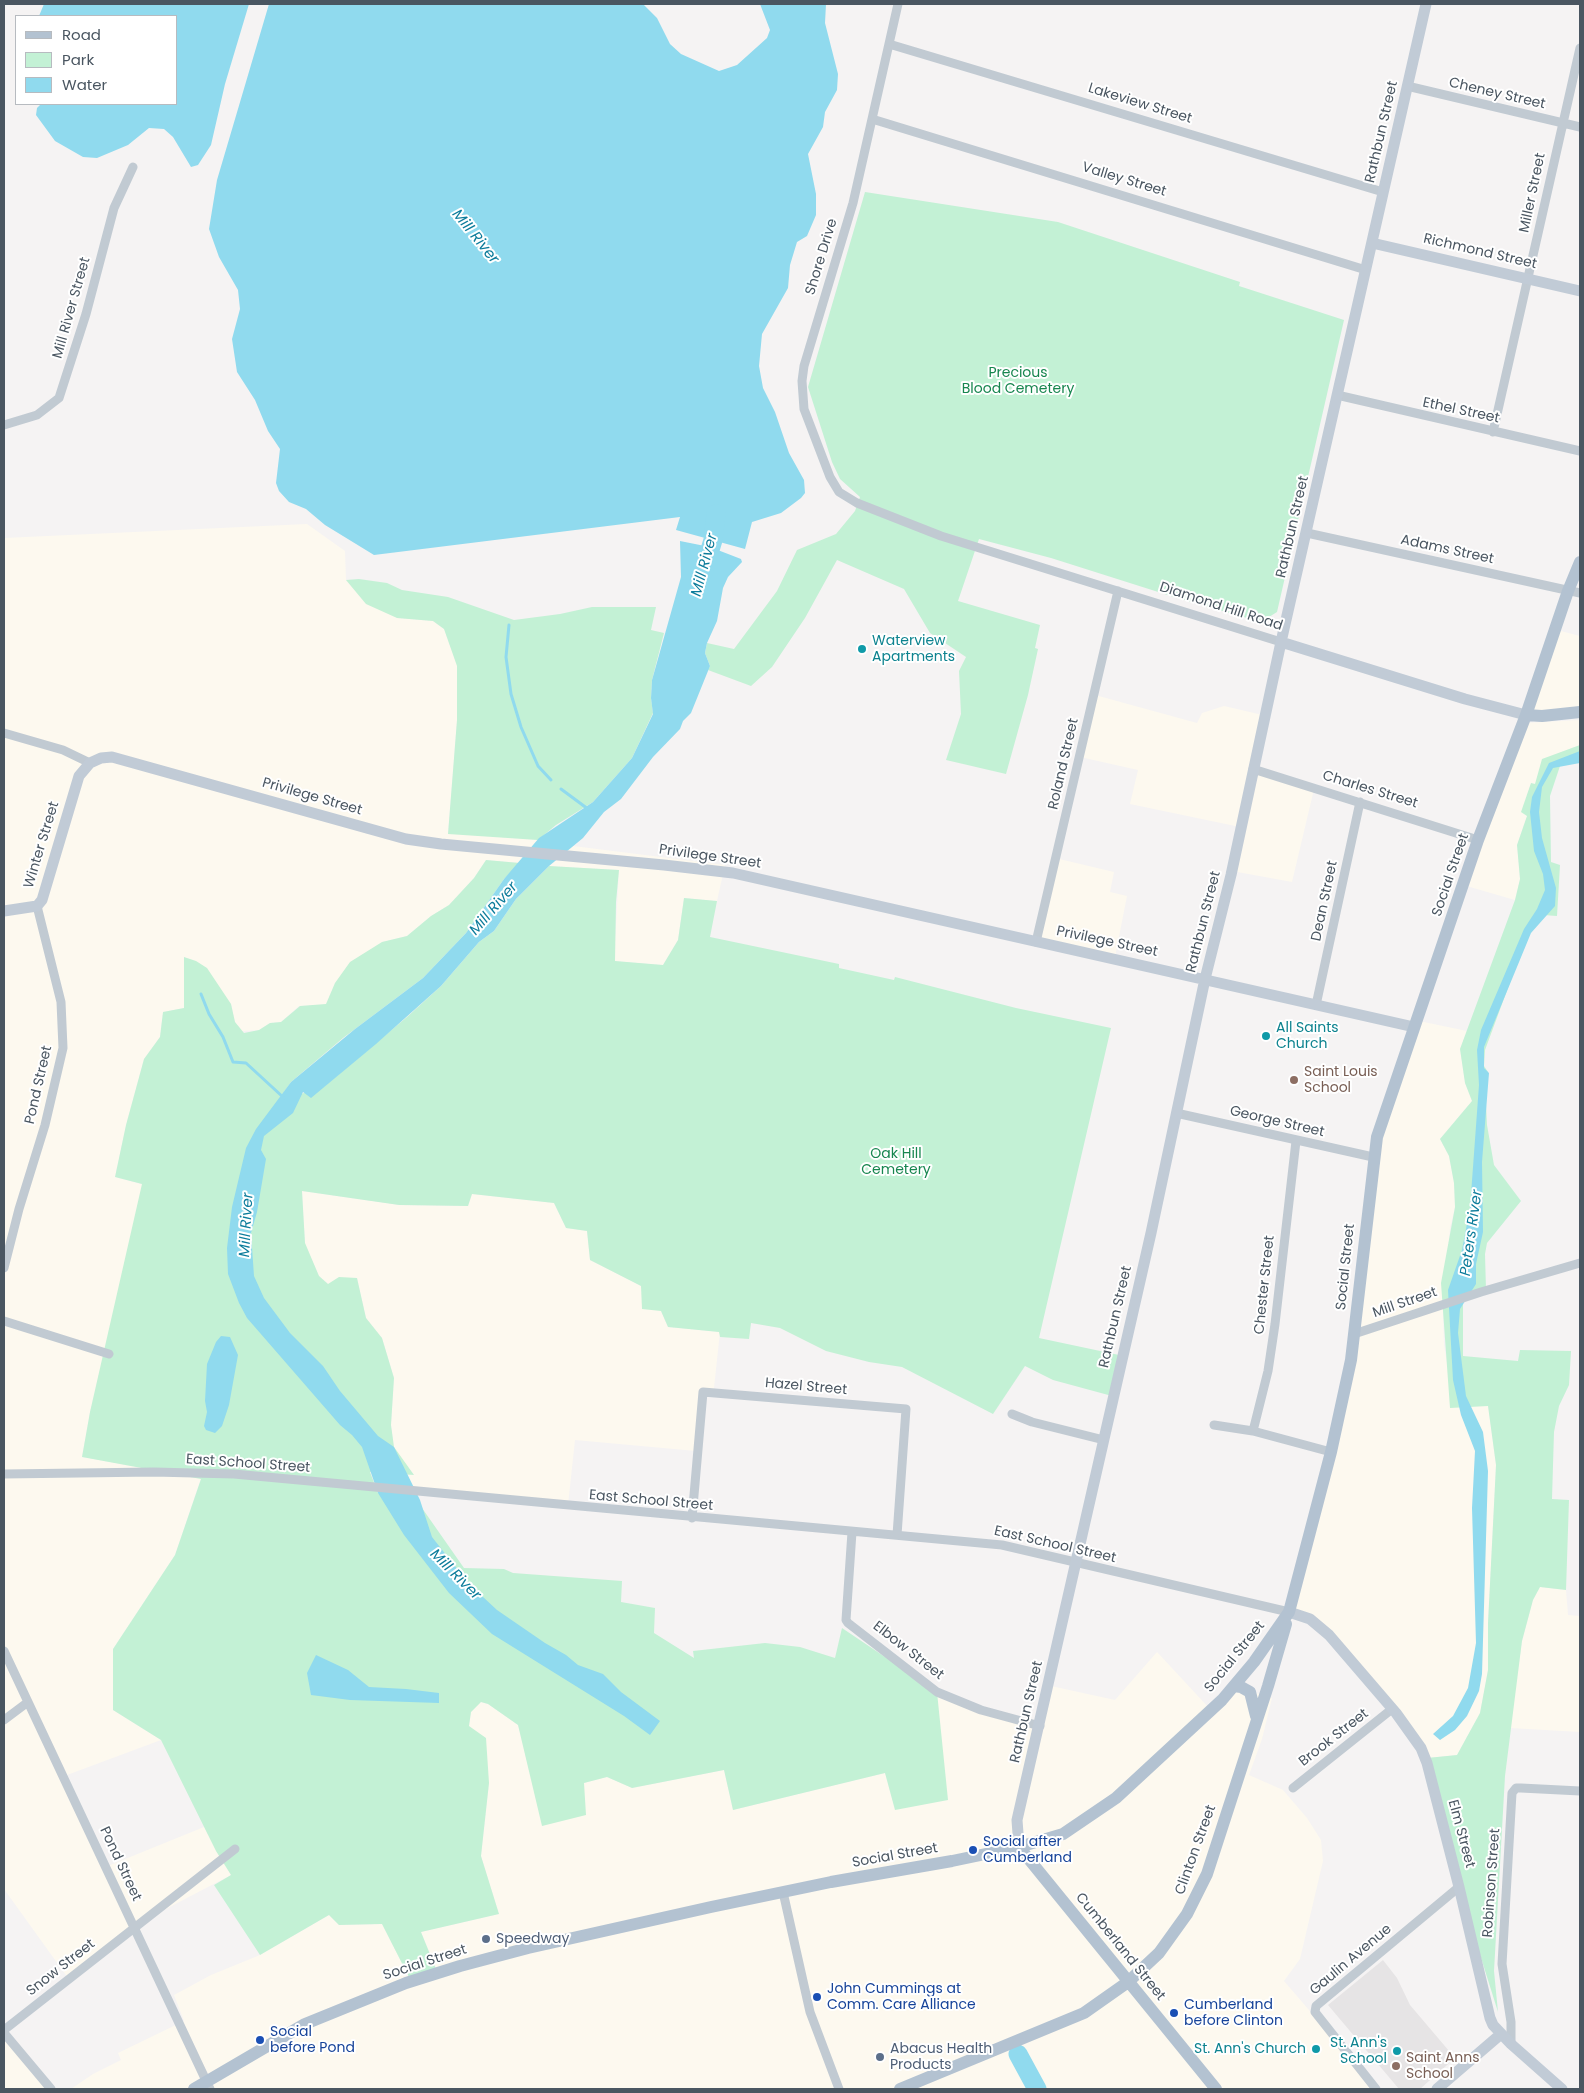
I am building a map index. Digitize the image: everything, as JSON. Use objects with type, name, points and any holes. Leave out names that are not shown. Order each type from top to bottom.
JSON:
[{"type":"main road","name":"Rathbun Street","points":[[1020,1847],[1017,1820],[1040,1726],[1206,979],[1231,875],[1281,642],[1426,4]]},
{"type":"main road","name":"Richmond Street","points":[[1372,244],[1580,291]]},
{"type":"main road","name":"Social Street","points":[[194,2089],[209,2085],[306,2024],[406,1983],[528,1948],[783,1892],[1020,1847],[1063,1834],[1103,1809],[1188,1733],[1234,1686],[1254,1662],[1289,1612],[1331,1452],[1354,1334],[1373,1157],[1387,1102],[1478,840],[1574,592],[1580,562]]},
{"type":"main road","name":"Diamond Hill Road","points":[[1281,642],[1465,699],[1526,715],[1542,716],[1580,712]]},
{"type":"main road","name":"Privilege Street","points":[[90,763],[101,758],[112,757],[406,839],[733,874],[1414,1027]]},
{"type":"main road","name":"Winter Street","points":[[4,911],[37,906],[42,900],[79,776],[90,763]]},
{"type":"main road","name":"Elm Street","points":[[1289,1612],[1310,1619],[1329,1635],[1392,1709],[1416,1741],[1427,1763],[1459,1887],[1487,2011],[1494,2026],[1501,2034],[1562,2089]]},
{"type":"main road","name":"Clinton Street","points":[[900,2089],[1077,2016],[1103,2002],[1159,1953],[1193,1903],[1207,1874],[1256,1716],[1268,1686],[1289,1612]]},
{"type":"main road","points":[[1234,1686],[1241,1686],[1250,1692],[1256,1716]]},
{"type":"main road","name":"Cumberland Street","points":[[1020,1847],[1216,2089]]},
{"type":"main road","points":[[1437,2089],[1501,2034]]},
{"type":"street","name":"Shore Drive","points":[[857,503],[840,492],[826,470],[804,409],[802,393],[804,366],[853,202],[898,4]]},
{"type":"street","name":"Lakeview Street","points":[[890,44],[1383,192]]},
{"type":"street","name":"Miller Street","points":[[1493,432],[1580,48]]},
{"type":"street","name":"Cheney Street","points":[[1407,86],[1580,127]]},
{"type":"street","name":"Valley Street","points":[[872,119],[1366,270]]},
{"type":"street","name":"Mill River Street","points":[[4,424],[37,415],[59,398],[86,314],[114,208],[133,167]]},
{"type":"street","name":"Ethel Street","points":[[1337,395],[1580,452]]},
{"type":"street","name":"Diamond Hill Road","points":[[857,503],[1005,558],[1281,642]]},
{"type":"street","name":"Adams Street","points":[[1307,533],[1574,592]]},
{"type":"street","name":"Roland Street","points":[[1036,942],[1118,591]]},
{"type":"street","points":[[4,734],[63,750],[90,763]]},
{"type":"street","name":"Charles Street","points":[[1253,768],[1478,840]]},
{"type":"street","name":"Dean Street","points":[[1316,1005],[1360,802]]},
{"type":"street","name":"Pond Street","points":[[4,1268],[19,1209],[45,1125],[63,1048],[61,1002],[37,906]]},
{"type":"street","name":"George Street","points":[[1176,1113],[1373,1157]]},
{"type":"street","name":"Chester Street","points":[[1253,1432],[1268,1371],[1275,1324],[1296,1141]]},
{"type":"street","name":"Mill Street","points":[[1354,1334],[1480,1292],[1580,1263]]},
{"type":"street","points":[[4,1321],[110,1354]]},
{"type":"street","name":"Hazel Street","points":[[692,1518],[703,1392],[906,1409],[897,1535]]},
{"type":"street","points":[[1012,1414],[1032,1422],[1104,1440]]},
{"type":"street","points":[[1214,1425],[1253,1432],[1331,1452]]},
{"type":"street","name":"East School Street","points":[[4,1474],[154,1472],[234,1474],[1002,1546],[1289,1612]]},
{"type":"street","name":"Elbow Street","points":[[852,1532],[846,1620],[848,1624],[937,1692],[981,1710],[1040,1726]]},
{"type":"street","name":"Pond Street","points":[[4,1652],[209,2085]]},
{"type":"street","points":[[4,1720],[28,1702]]},
{"type":"street","name":"Brook Street","points":[[1293,1788],[1392,1709]]},
{"type":"street","name":"Robinson Street","points":[[1511,2044],[1511,2022],[1502,1964],[1512,1793],[1516,1788],[1580,1791]]},
{"type":"street","name":"Snow Street","points":[[4,2031],[235,1849]]},
{"type":"street","name":"Gaulin Avenue","points":[[1376,2089],[1315,2012],[1316,2006],[1459,1887]]},
{"type":"street","points":[[783,1892],[810,2012],[839,2089]]},
{"type":"street","points":[[4,2031],[51,2089]]},
{"type":"shaded area","points":[[307,524],[345,551],[346,580],[397,618],[433,621],[444,629],[457,665],[457,720],[448,833],[538,840],[520,863],[486,860],[474,878],[449,905],[431,916],[407,936],[382,942],[335,983],[326,1005],[299,1006],[281,1022],[270,1023],[259,1030],[242,1031],[235,1022],[231,1004],[184,957],[184,1008],[163,1012],[160,1037],[144,1059],[126,1125],[115,1177],[144,1185],[90,1412],[82,1457],[201,1478],[175,1555],[113,1649],[113,1710],[161,1740],[67,1775],[108,1866],[204,1827],[231,1875],[141,1922],[68,1978],[4,1889],[4,538]]},
{"type":"shaded area","points":[[1557,630],[1580,636],[1580,715],[1528,717]]},
{"type":"shaded area","points":[[1095,695],[1197,723],[1202,713],[1224,706],[1267,716],[1254,766],[1315,785],[1292,882],[1232,871],[1240,827],[1130,804],[1138,770],[1080,757]]},
{"type":"shaded area","points":[[1580,720],[1580,745],[1554,755],[1535,784],[1531,783],[1522,812],[1527,816],[1517,845],[1520,879],[1515,900],[1463,885],[1524,723]]},
{"type":"shaded area","points":[[573,846],[725,865],[717,901],[684,898],[678,940],[663,965],[614,961],[619,870],[549,866]]},
{"type":"shaded area","points":[[1055,858],[1114,872],[1110,892],[1127,896],[1114,962],[1035,944]]},
{"type":"shaded area","points":[[1419,1021],[1467,1031],[1460,1049],[1465,1083],[1472,1101],[1440,1139],[1449,1156],[1454,1183],[1455,1207],[1450,1228],[1443,1315],[1444,1345],[1447,1363],[1488,1406],[1496,1465],[1488,1623],[1488,1670],[1480,1713],[1457,1755],[1427,1758],[1327,1634],[1301,1617],[1291,1602],[1348,1367],[1372,1158]]},
{"type":"shaded area","points":[[302,1191],[399,1205],[468,1206],[472,1194],[554,1203],[566,1228],[587,1231],[590,1260],[641,1286],[661,1311],[668,1327],[720,1332],[713,1397],[702,1396],[696,1451],[575,1440],[568,1505],[413,1488],[394,1447],[391,1425],[394,1378],[382,1338],[366,1318],[357,1278],[328,1284],[319,1276],[305,1244]]},
{"type":"shaded area","points":[[1540,1587],[1566,1590],[1568,1615],[1580,1616],[1580,1732],[1510,1728],[1522,1641],[1533,1600]]},
{"type":"shaded area","points":[[1157,1652],[1210,1709],[1216,1703],[1243,1689],[1272,1698],[1262,1739],[1249,1775],[1283,1790],[1307,1818],[1321,1840],[1323,1861],[1300,1959],[1284,1981],[1377,2089],[71,2089],[93,2074],[121,2060],[118,2053],[184,2021],[174,1995],[211,1975],[260,1955],[329,1915],[339,1925],[382,1924],[413,1985],[438,1973],[421,1932],[499,1914],[481,1856],[489,1783],[469,1726],[471,1712],[480,1702],[488,1704],[518,1725],[543,1826],[584,1783],[607,1777],[632,1788],[724,1770],[733,1810],[885,1773],[895,1809],[937,1692],[1040,1724],[1051,1686],[1115,1700]]},
{"type":"shaded area","points":[[1383,1960],[1397,1978],[1410,2005],[1455,2058],[1420,2089],[1399,2089],[1328,2005]]},
{"type":"shaded area","points":[[4,2036],[49,2089],[4,2089]]},
{"type":"green space","name":"Precious Blood Cemetery","points":[[865,192],[1058,222],[1240,282],[1239,286],[1344,320],[1277,612],[1261,622],[1051,558],[979,539],[958,601],[1040,625],[1035,648],[1038,649],[1028,695],[1006,774],[946,760],[961,714],[959,671],[966,657],[930,633],[904,589],[837,560],[805,618],[772,667],[751,686],[708,670],[710,666],[705,653],[707,643],[734,649],[777,591],[797,550],[836,534],[855,511],[860,497],[840,479],[832,462],[808,387]]},
{"type":"green space","points":[[359,579],[387,583],[402,590],[448,597],[514,620],[560,614],[592,607],[656,607],[651,630],[664,633],[652,680],[651,698],[653,713],[632,758],[593,802],[556,825],[538,840],[448,834],[457,720],[457,666],[444,629],[433,621],[397,618],[366,604],[346,580]]},
{"type":"green space","points":[[1580,745],[1580,761],[1561,763],[1550,796],[1551,862],[1560,865],[1557,916],[1543,915],[1529,931],[1485,1050],[1484,1066],[1488,1072],[1485,1083],[1487,1125],[1494,1165],[1521,1201],[1487,1243],[1485,1254],[1486,1290],[1463,1301],[1463,1356],[1518,1361],[1520,1350],[1571,1351],[1569,1385],[1559,1406],[1554,1432],[1552,1499],[1569,1500],[1566,1590],[1540,1587],[1533,1600],[1522,1641],[1505,1776],[1494,1971],[1498,2012],[1467,1913],[1427,1758],[1457,1755],[1480,1713],[1488,1670],[1488,1623],[1496,1465],[1488,1406],[1450,1408],[1441,1283],[1455,1207],[1454,1183],[1449,1156],[1440,1139],[1472,1101],[1465,1083],[1460,1049],[1515,900],[1520,879],[1517,845],[1527,816],[1521,812],[1531,783],[1535,784],[1542,759]]},
{"type":"green space","name":"Oak Hill Cemetery","points":[[486,860],[520,863],[504,879],[466,933],[423,978],[343,1038],[291,1082],[279,1099],[321,1089],[407,1017],[441,986],[479,942],[494,931],[516,899],[549,866],[619,870],[616,902],[615,961],[663,965],[678,940],[684,898],[717,901],[710,937],[839,964],[839,968],[894,980],[895,977],[1016,1008],[1111,1028],[1039,1338],[1119,1355],[1112,1396],[1053,1380],[1025,1366],[993,1414],[902,1367],[869,1362],[826,1351],[780,1328],[751,1323],[749,1339],[720,1337],[719,1332],[668,1327],[661,1311],[642,1309],[641,1286],[590,1260],[587,1231],[566,1228],[554,1203],[472,1194],[468,1206],[399,1205],[302,1191],[305,1243],[319,1276],[328,1284],[339,1277],[357,1278],[366,1318],[382,1338],[394,1378],[391,1425],[394,1447],[414,1475],[370,1472],[378,1493],[415,1498],[464,1568],[504,1569],[513,1573],[622,1581],[621,1602],[655,1608],[654,1633],[694,1658],[693,1651],[765,1643],[800,1647],[835,1658],[842,1628],[937,1692],[948,1800],[895,1810],[885,1773],[733,1810],[724,1770],[632,1788],[607,1777],[584,1783],[586,1815],[542,1826],[518,1725],[488,1704],[481,1702],[471,1712],[469,1726],[486,1738],[489,1783],[481,1856],[499,1914],[421,1932],[438,1974],[413,1985],[382,1924],[339,1925],[329,1915],[260,1955],[214,1885],[231,1875],[216,1851],[161,1740],[113,1710],[113,1649],[175,1555],[201,1479],[82,1457],[90,1412],[142,1184],[115,1177],[126,1125],[144,1059],[160,1037],[163,1012],[184,1008],[184,957],[196,961],[207,968],[231,1004],[235,1022],[244,1033],[259,1030],[270,1023],[281,1022],[300,1006],[326,1004],[335,983],[350,962],[382,942],[407,936],[431,916],[449,905],[474,878]]},
{"type":"water","points":[[44,4],[249,4],[225,84],[211,145],[198,165],[191,167],[173,137],[164,129],[149,128],[128,145],[97,158],[83,157],[55,141],[36,115],[37,108],[40,105],[178,105],[178,15],[39,15]]},
{"type":"water","points":[[269,4],[643,4],[657,18],[670,44],[681,54],[719,71],[737,65],[767,38],[770,30],[760,4],[826,4],[825,23],[838,74],[837,90],[825,112],[823,127],[808,154],[816,194],[816,215],[807,236],[797,242],[790,265],[788,288],[762,334],[759,366],[763,388],[775,412],[789,453],[804,480],[805,493],[801,498],[781,513],[752,522],[745,549],[676,530],[680,517],[374,555],[325,525],[306,509],[289,502],[279,491],[276,483],[280,449],[268,431],[255,400],[237,372],[232,339],[240,309],[238,290],[219,257],[209,229],[217,180]]},
{"type":"water","points":[[680,541],[710,547],[741,559],[742,562],[728,577],[723,588],[717,621],[707,643],[705,653],[710,666],[691,713],[683,721],[680,729],[653,757],[621,799],[604,812],[583,838],[549,866],[516,899],[494,931],[479,942],[441,986],[376,1044],[311,1098],[303,1092],[293,1113],[264,1136],[261,1150],[266,1159],[257,1212],[251,1233],[254,1276],[264,1298],[290,1333],[323,1366],[340,1391],[378,1436],[394,1447],[420,1500],[432,1537],[469,1584],[497,1610],[545,1643],[566,1655],[578,1665],[603,1674],[621,1692],[660,1721],[650,1735],[624,1716],[492,1634],[449,1593],[404,1535],[378,1493],[362,1447],[340,1425],[247,1318],[228,1274],[227,1248],[232,1207],[246,1148],[256,1129],[291,1082],[355,1029],[423,978],[466,933],[504,879],[539,838],[593,802],[632,758],[653,714],[651,698],[652,680],[681,577]]},
{"type":"water","name":"Peters River","points":[[1580,751],[1580,763],[1553,768],[1542,787],[1539,812],[1542,838],[1556,888],[1555,906],[1531,933],[1484,1047],[1484,1068],[1489,1073],[1482,1162],[1483,1232],[1476,1264],[1476,1284],[1460,1309],[1458,1333],[1466,1396],[1483,1432],[1488,1471],[1482,1674],[1479,1691],[1467,1716],[1455,1730],[1440,1740],[1433,1734],[1453,1716],[1468,1688],[1476,1643],[1472,1508],[1475,1451],[1461,1415],[1453,1380],[1448,1290],[1462,1250],[1470,1208],[1479,1085],[1477,1050],[1481,1030],[1524,929],[1537,909],[1545,890],[1543,874],[1534,851],[1530,812],[1532,797],[1549,763]]},
{"type":"water","points":[[221,1336],[230,1337],[238,1355],[229,1405],[222,1426],[215,1433],[206,1430],[204,1426],[207,1412],[205,1401],[207,1364],[216,1342]]},
{"type":"water","points":[[316,1655],[348,1670],[369,1687],[439,1693],[439,1703],[350,1700],[311,1695],[307,1673]]},
{"type":"waterway","name":"Mill River","points":[[703,573],[713,540],[716,514]]},
{"type":"waterway","points":[[509,625],[506,657],[511,694],[521,727],[538,766],[551,780]]},
{"type":"waterway","points":[[561,789],[588,809]]},
{"type":"waterway","points":[[201,994],[209,1014],[223,1037],[233,1062],[246,1063],[284,1098]]},
{"type":"waterway","name":"Mill River","points":[[1018,2054],[1037,2089]]},
{"type":"place","name":"Waterview Apartments","points":[[862,649]]},
{"type":"place","name":"All Saints Church","points":[[1266,1036]]},
{"type":"place","name":"Saint Louis School","points":[[1294,1080]]},
{"type":"place","name":"Social after Cumberland","points":[[973,1850]]},
{"type":"place","name":"Speedway","points":[[486,1939]]},
{"type":"place","name":"John Cummings at Comm. Care Alliance","points":[[817,1997]]},
{"type":"place","name":"Cumberland before Clinton","points":[[1174,2013]]},
{"type":"place","name":"Social before Pond","points":[[260,2040]]},
{"type":"place","name":"St. Ann's Church","points":[[1316,2049]]},
{"type":"place","name":"St. Ann's School","points":[[1397,2051]]},
{"type":"place","name":"Abacus Health Products","points":[[880,2057]]},
{"type":"place","name":"Saint Anns School","points":[[1396,2066]]}]
